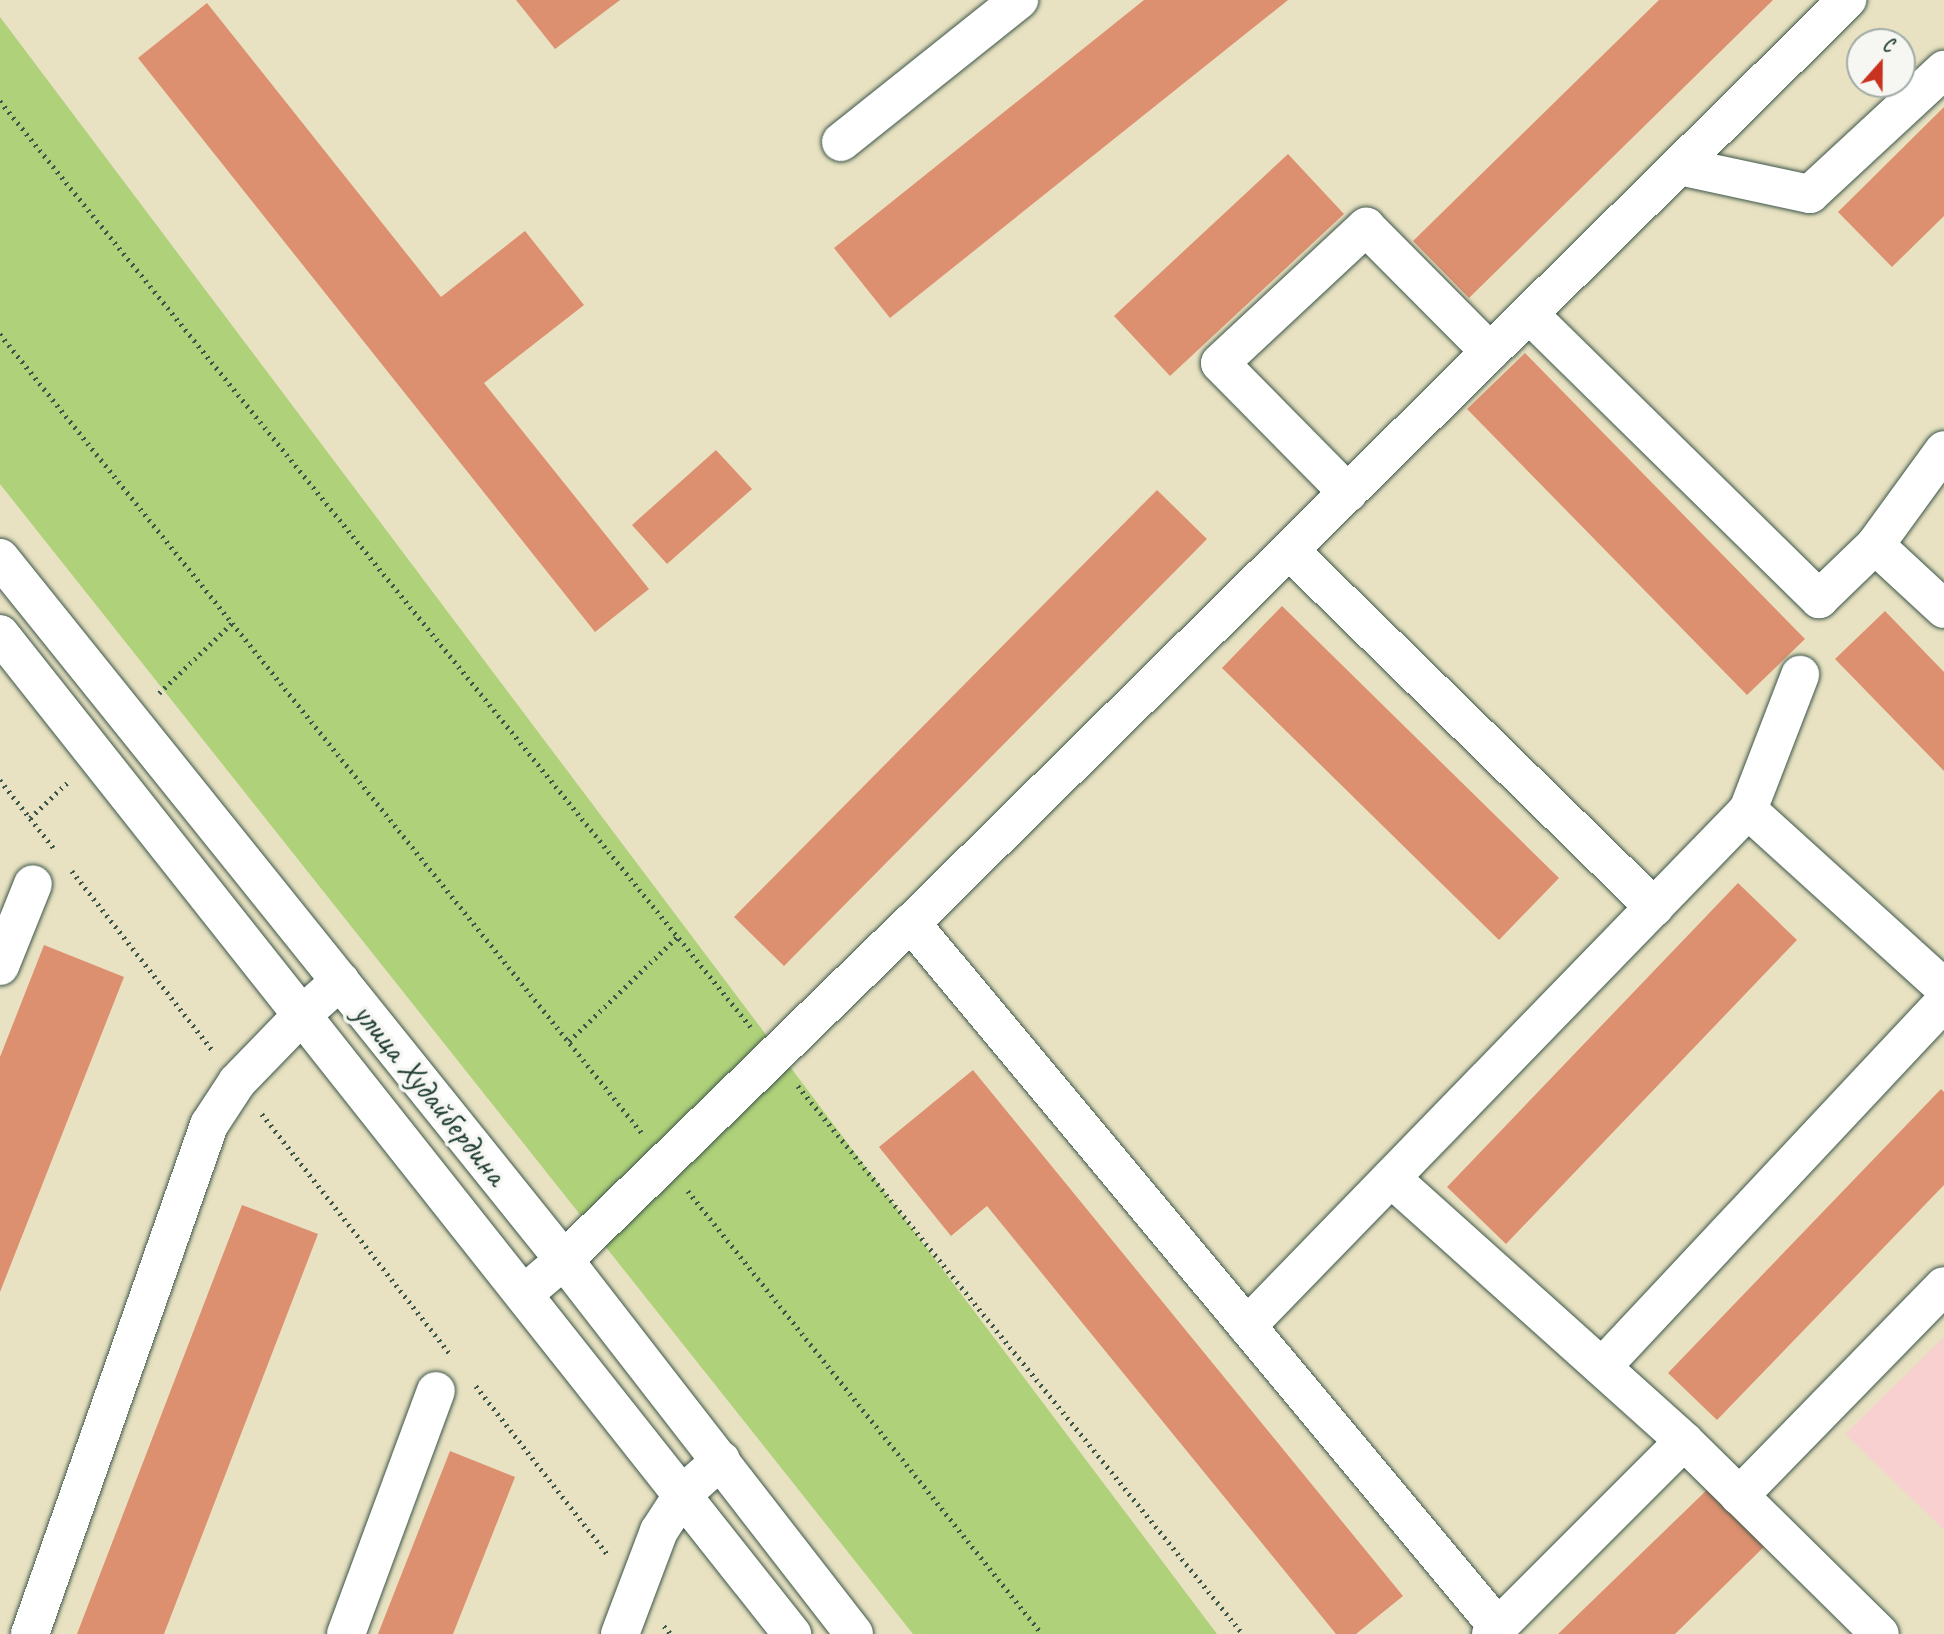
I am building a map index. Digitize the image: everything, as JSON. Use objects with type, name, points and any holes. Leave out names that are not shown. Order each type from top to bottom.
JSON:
[{"type":"main road","points":[[841,142],[1018,0]]},
{"type":"main road","points":[[524,1294],[564,1260],[911,923],[1847,0]]},
{"type":"main road","points":[[1679,166],[1810,194],[1944,70]]},
{"type":"main road","points":[[1348,493],[1220,363],[1366,227],[1490,352]]},
{"type":"main road","points":[[1529,314],[1819,599],[1875,545],[1944,450]]},
{"type":"main road","points":[[1875,545],[1944,609]]},
{"type":"main road","points":[[1289,550],[1654,908]]},
{"type":"main road","name":"улица Худайбердина","points":[[0,558],[564,1260],[854,1634]]},
{"type":"main road","name":"улица Худайбердина","points":[[0,634],[792,1634]]},
{"type":"main road","points":[[1247,1326],[1748,810],[1800,675]]},
{"type":"main road","points":[[1748,810],[1944,988]]},
{"type":"main road","points":[[0,966],[33,884]]},
{"type":"main road","points":[[911,923],[1247,1326],[1494,1630],[1685,1441]]},
{"type":"main road","points":[[30,1634],[209,1125],[237,1082],[303,1014],[340,981]]},
{"type":"main road","points":[[1602,1367],[1944,1002]]},
{"type":"main road","points":[[1391,1178],[1685,1441],[1880,1634]]},
{"type":"main road","points":[[1740,1496],[1944,1286]]},
{"type":"main road","points":[[346,1634],[454,1385]]},
{"type":"main road","points":[[620,1634],[659,1531],[683,1494],[721,1460]]},
{"type":"path","points":[[0,101],[1243,1634]]},
{"type":"path","points":[[0,334],[233,621],[1042,1634]]},
{"type":"path","points":[[153,698],[233,621]]},
{"type":"path","points":[[30,818],[72,779]]},
{"type":"path","points":[[0,780],[62,858]]},
{"type":"path","points":[[70,869],[454,1358]]},
{"type":"path","points":[[569,1041],[677,937]]},
{"type":"path","points":[[454,1385],[636,1590],[671,1634]]},
{"type":"shaded area","points":[[1944,1337],[1944,1530],[1845,1434]]},
{"type":"green space","points":[[0,17],[1217,1634],[913,1634],[0,484]]},
{"type":"building","points":[[516,0],[620,0],[555,49]]},
{"type":"building","points":[[1144,0],[1288,0],[890,318],[834,248]]},
{"type":"building","points":[[1659,0],[1773,0],[1469,298],[1413,241]]},
{"type":"building","points":[[207,3],[441,297],[525,231],[584,305],[484,383],[649,589],[595,632],[138,58]]},
{"type":"building","points":[[1944,107],[1944,216],[1892,267],[1838,212]]},
{"type":"building","points":[[1288,154],[1344,214],[1170,376],[1114,316]]},
{"type":"building","points":[[1525,353],[1805,639],[1747,695],[1467,409]]},
{"type":"building","points":[[716,450],[752,489],[667,564],[632,525]]},
{"type":"building","points":[[1157,490],[1207,539],[784,966],[734,917]]},
{"type":"building","points":[[1282,606],[1559,878],[1499,940],[1222,668]]},
{"type":"building","points":[[1885,611],[1944,672],[1944,771],[1835,659]]},
{"type":"building","points":[[1738,883],[1797,940],[1506,1244],[1447,1187]]},
{"type":"building","points":[[44,945],[124,977],[0,1292],[0,1057]]},
{"type":"building","points":[[973,1070],[1403,1596],[1356,1634],[1336,1634],[987,1206],[951,1236],[879,1147]]},
{"type":"building","points":[[1941,1089],[1944,1092],[1944,1185],[1717,1420],[1668,1373]]},
{"type":"building","points":[[242,1205],[318,1234],[164,1634],[77,1634]]},
{"type":"building","points":[[450,1451],[515,1477],[453,1634],[378,1634]]},
{"type":"building","points":[[1713,1484],[1771,1540],[1675,1634],[1558,1634]]}]
